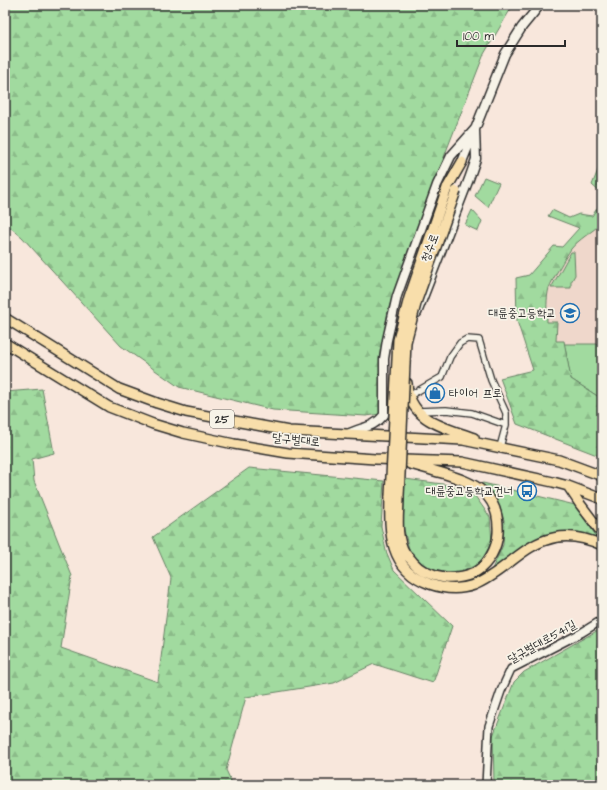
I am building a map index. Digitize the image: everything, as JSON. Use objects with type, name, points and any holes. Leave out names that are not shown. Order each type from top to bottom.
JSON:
[{"type":"main road","name":"청수로","points":[[462,162],[505,54],[522,27],[540,5]]},
{"type":"main road","name":"청수로","points":[[348,434],[356,430],[370,427],[379,422],[384,416],[384,359],[397,296],[437,185],[451,156],[475,129]]},
{"type":"main road","name":"청수로","points":[[406,376],[408,348],[417,313],[470,179],[476,159],[475,129]]},
{"type":"main road","points":[[462,162],[451,190],[417,300],[406,342],[395,496],[389,526],[394,550],[405,569],[418,580],[440,588],[459,588],[475,585],[488,578],[526,551],[546,540],[566,536],[579,537],[602,545]]},
{"type":"main road","name":"달구벌대로","points":[[5,318],[119,389],[186,412],[289,431],[462,440],[559,460],[602,476]]},
{"type":"main road","name":"달구벌대로","points":[[5,343],[109,407],[152,424],[182,433],[212,440],[288,453],[375,459],[462,462],[540,478],[568,486],[602,500]]},
{"type":"main road","points":[[406,376],[409,396],[417,411],[438,425],[496,446]]},
{"type":"main road","points":[[375,459],[412,464],[464,480],[483,492],[491,501],[496,511],[498,524],[498,538],[492,556],[476,572],[454,579],[435,576],[419,569],[405,552],[400,540],[395,496]]},
{"type":"main road","points":[[568,486],[602,533]]},
{"type":"street","points":[[409,396],[442,377],[450,357],[460,343],[467,339],[479,340],[491,380],[506,412],[506,426],[496,446]]},
{"type":"street","points":[[417,411],[446,410],[472,413],[506,426]]},
{"type":"street","name":"달구벌대로541길","points":[[486,785],[488,726],[511,669],[581,633],[602,620]]},
{"type":"shaded area","name":"대륜중고등학교","points":[[602,212],[602,457],[528,428],[544,391],[542,286],[565,245]]},
{"type":"green space","points":[[5,5],[513,5],[484,54],[447,149],[388,310],[381,352],[381,414],[366,416],[273,410],[179,387],[121,346],[22,237],[5,223]]},
{"type":"green space","points":[[602,160],[602,194],[592,185]]},
{"type":"green space","points":[[484,177],[499,183],[488,207],[475,196]]},
{"type":"green space","points":[[602,201],[602,223],[571,249],[549,288],[547,296],[547,322],[557,322],[556,341],[564,341],[571,379],[602,399],[602,457],[517,424],[500,378],[533,370],[517,321],[516,278],[529,275],[554,246],[562,247],[579,228],[548,216],[552,210],[569,218],[579,214],[592,216]]},
{"type":"green space","points":[[472,210],[482,221],[478,231],[465,225]]},
{"type":"green space","points":[[571,252],[574,252],[575,275],[571,282],[571,288],[551,288]]},
{"type":"green space","points":[[564,344],[602,344],[602,399],[571,379]]},
{"type":"green space","points":[[42,389],[54,453],[32,459],[34,481],[72,576],[61,648],[158,682],[171,578],[153,537],[249,468],[384,481],[381,526],[386,551],[394,570],[452,626],[433,683],[374,664],[334,683],[246,697],[226,770],[233,785],[5,785],[5,392]]},
{"type":"green space","points":[[405,479],[450,485],[475,496],[490,517],[492,542],[480,563],[458,574],[435,573],[420,564],[409,549],[403,526]]},
{"type":"green space","points":[[483,483],[575,505],[599,540],[578,532],[552,534],[531,543],[492,569],[503,545],[504,520],[496,498],[480,484]]},
{"type":"green space","points":[[602,628],[602,785],[494,785],[493,736],[514,682],[524,672]]},
{"type":"place","name":"대륜중고등학교","points":[[570,313]]},
{"type":"place","name":"타이어 프로","points":[[435,393]]},
{"type":"place","name":"대륜중고등학교건너","points":[[527,491]]}]
